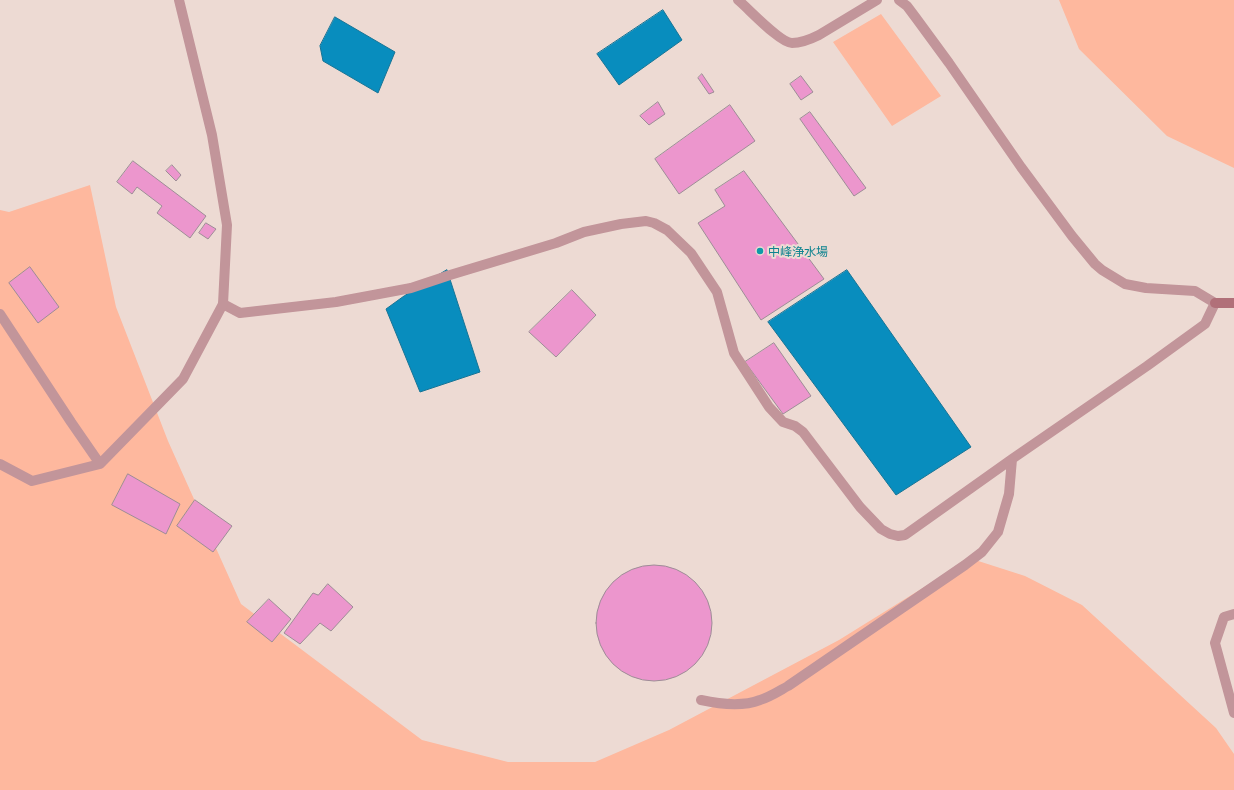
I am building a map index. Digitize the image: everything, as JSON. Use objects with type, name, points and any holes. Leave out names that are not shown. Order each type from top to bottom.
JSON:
[{"type":"street","points":[[0,464],[32,481],[100,464],[183,379],[222,304],[227,226],[212,135],[179,0]]},
{"type":"street","points":[[738,0],[778,37],[791,43],[805,41],[820,35],[877,0]]},
{"type":"street","points":[[899,0],[907,6],[926,31],[1021,168],[1095,264],[1102,270],[1126,284],[1146,288],[1195,291],[1214,303],[1234,302]]},
{"type":"street","points":[[222,304],[240,313],[336,302],[411,288],[556,243],[584,232],[621,224],[646,221],[654,223],[667,230],[691,252],[717,292],[734,353],[770,407],[783,422],[795,426],[803,432],[860,507],[881,529],[898,536],[905,535],[1012,459],[1148,366],[1205,324],[1214,303]]},
{"type":"street","points":[[0,314],[100,464]]},
{"type":"street","points":[[701,700],[739,704],[758,701],[770,696],[788,686],[965,566],[982,552],[998,532],[1009,494],[1012,459]]},
{"type":"street","points":[[1234,614],[1224,617],[1215,643],[1234,713]]},
{"type":"shaded area","points":[[1059,0],[1234,0],[1234,168],[1167,136],[1079,49]]},
{"type":"shaded area","points":[[881,14],[941,96],[892,126],[833,42]]},
{"type":"shaded area","points":[[90,185],[116,307],[168,441],[241,604],[422,740],[508,762],[595,762],[669,730],[839,640],[972,559],[1025,576],[1082,605],[1216,728],[1234,754],[1234,790],[0,790],[0,210],[9,212]]},
{"type":"water","points":[[663,10],[682,40],[619,85],[597,54]]},
{"type":"water","points":[[335,17],[395,52],[378,93],[323,61],[320,46]]},
{"type":"water","points":[[447,270],[480,372],[420,392],[386,309],[404,296]]},
{"type":"water","points":[[847,270],[971,447],[896,495],[768,322]]},
{"type":"building","points":[[702,74],[714,92],[709,94],[698,78]]},
{"type":"building","points":[[801,76],[813,92],[801,100],[790,84]]},
{"type":"building","points":[[658,102],[665,114],[649,125],[640,116]]},
{"type":"building","points":[[730,105],[755,141],[679,194],[655,159]]},
{"type":"building","points":[[810,112],[866,188],[854,196],[800,119]]},
{"type":"building","points":[[133,161],[206,216],[190,238],[157,213],[162,206],[137,187],[132,194],[117,182]]},
{"type":"building","points":[[172,165],[181,175],[176,181],[166,171]]},
{"type":"building","name":"中峰浄水場","points":[[744,171],[824,279],[761,320],[698,223],[725,206],[715,190]]},
{"type":"building","points":[[206,223],[216,229],[208,239],[199,233]]},
{"type":"building","points":[[30,267],[59,307],[38,323],[9,283]]},
{"type":"building","points":[[572,290],[596,315],[556,357],[529,332]]},
{"type":"building","points":[[774,343],[811,396],[783,414],[745,362]]},
{"type":"building","points":[[128,474],[180,504],[166,534],[112,505]]},
{"type":"building","points":[[195,500],[232,526],[213,552],[177,526]]},
{"type":"building","points":[[654,565],[676,569],[695,582],[708,601],[712,623],[708,645],[695,664],[676,677],[654,681],[632,677],[613,664],[600,645],[596,623],[600,601],[613,582],[632,569]]},
{"type":"building","points":[[328,584],[353,607],[331,631],[320,623],[300,644],[284,633],[313,593],[318,595]]},
{"type":"building","points":[[269,599],[291,619],[272,642],[247,622]]},
{"type":"place","name":"中峰浄水場","points":[[760,251]]}]
